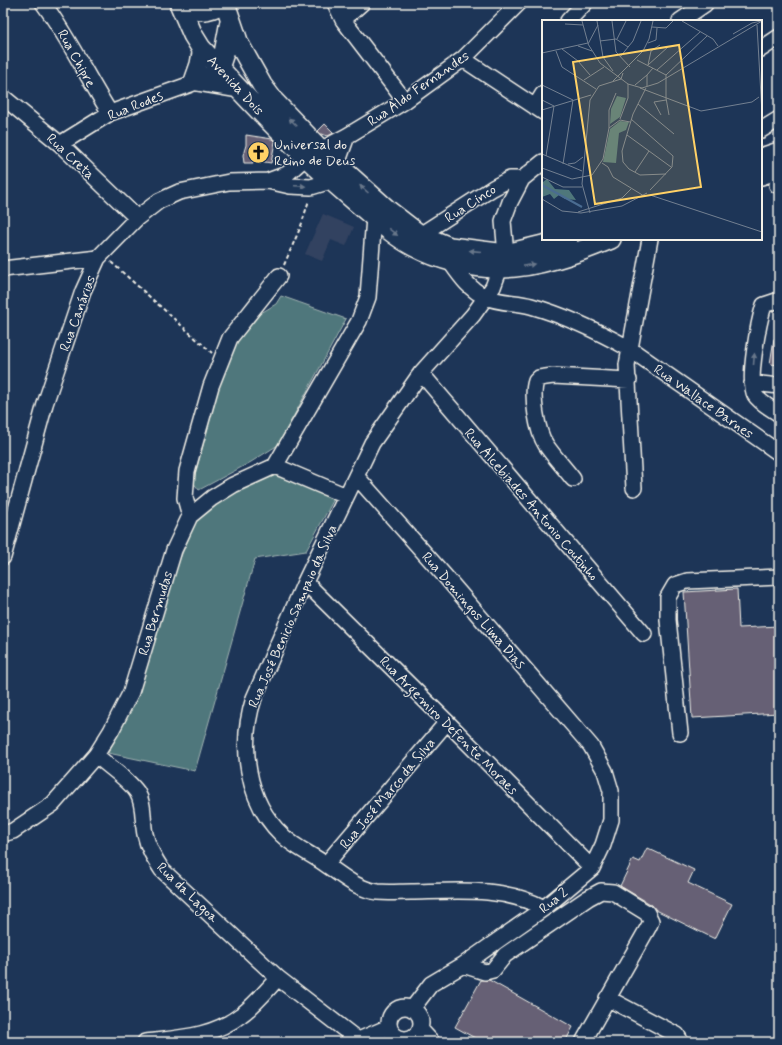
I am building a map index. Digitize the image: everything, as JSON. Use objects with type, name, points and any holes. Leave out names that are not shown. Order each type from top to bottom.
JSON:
[{"type":"main road","name":"Avenida Dois","points":[[179,3],[193,35],[201,48],[238,88],[313,154]]},
{"type":"main road","points":[[183,3],[199,10],[226,9]]},
{"type":"main road","points":[[219,68],[224,53],[226,9]]},
{"type":"main road","points":[[226,9],[239,44],[262,86],[288,116],[313,154],[334,173],[374,217],[412,246],[466,265],[503,261],[537,263],[587,249],[609,240]]},
{"type":"main road","points":[[194,82],[238,88]]},
{"type":"main road","points":[[762,158],[779,152]]},
{"type":"main road","points":[[334,173],[389,211],[420,235],[450,247],[503,261],[565,240]]},
{"type":"main road","points":[[762,175],[778,179]]},
{"type":"street","name":"Rua Chipre","points":[[44,3],[72,46],[94,88],[110,113]]},
{"type":"street","points":[[335,3],[343,20],[405,101]]},
{"type":"street","points":[[343,20],[362,3]]},
{"type":"street","name":"Rua Aldo Fernandes","points":[[313,154],[347,136],[405,101],[463,59],[519,3]]},
{"type":"street","points":[[569,20],[585,3]]},
{"type":"street","points":[[681,20],[704,4]]},
{"type":"street","points":[[762,47],[779,37]]},
{"type":"street","points":[[194,82],[201,48]]},
{"type":"street","points":[[463,59],[540,109],[542,99]]},
{"type":"street","name":"Rua Rodes","points":[[60,144],[110,113],[194,82],[219,68]]},
{"type":"street","name":"Rua Creta","points":[[3,97],[60,144],[137,218]]},
{"type":"street","points":[[762,129],[779,119]]},
{"type":"street","points":[[334,173],[347,136]]},
{"type":"street","name":"Rua Canárias","points":[[268,181],[287,174],[313,154]]},
{"type":"street","name":"Rua Cinco","points":[[503,261],[503,221],[510,202],[522,179],[542,163]]},
{"type":"street","name":"Rua Canárias","points":[[3,557],[45,404],[83,291],[100,256],[137,218],[160,201],[179,192],[229,182],[268,181],[290,186],[312,187],[334,173]]},
{"type":"street","name":"Rua Cinco","points":[[420,235],[493,188],[510,179],[522,179]]},
{"type":"street","points":[[346,496],[275,466],[359,321],[368,297],[374,217]]},
{"type":"street","points":[[634,488],[627,365],[650,240]]},
{"type":"street","points":[[3,269],[100,256]]},
{"type":"street","name":"Rua Wallace Barnes","points":[[450,260],[466,283],[486,297],[529,306],[553,313],[604,334],[630,349],[779,453]]},
{"type":"street","points":[[486,297],[497,280],[503,261]]},
{"type":"street","points":[[190,516],[185,498],[187,471],[211,386],[220,360],[230,338],[279,276]]},
{"type":"street","name":"Rua José Benicio Sampaio da Silva","points":[[486,297],[463,327],[421,373],[372,443],[305,582],[260,682],[249,713],[249,776],[258,804],[278,831],[291,843],[326,864],[350,882],[371,890],[489,892],[526,899],[544,908]]},
{"type":"street","points":[[779,300],[764,305],[760,316],[754,353],[752,383],[755,395],[779,414]]},
{"type":"street","name":"Rua Alcebiades Antonio Coutinho","points":[[421,373],[644,634]]},
{"type":"street","points":[[573,479],[545,444],[535,403],[535,385],[539,378],[553,376],[629,380]]},
{"type":"street","points":[[752,383],[775,388]]},
{"type":"street","name":"Rua Bermudas","points":[[3,834],[13,831],[53,804],[96,756],[119,718],[131,692],[174,550],[190,516],[212,498],[233,485],[275,466]]},
{"type":"street","name":"Rua Domingos Lima Dias","points":[[356,476],[444,575],[591,746]]},
{"type":"street","points":[[680,733],[668,620],[668,597],[671,590],[680,583],[687,581],[779,577]]},
{"type":"street","name":"Rua Argemiro Defente Moraes","points":[[305,582],[592,868]]},
{"type":"street","name":"Rua José Marco da Silva","points":[[326,864],[447,722]]},
{"type":"street","name":"Rua 2","points":[[412,1009],[431,984],[463,965],[544,908],[592,868],[603,845],[611,820],[610,791],[605,771],[591,746]]},
{"type":"street","name":"Rua da Lagoa","points":[[96,756],[132,786],[137,793],[144,816],[144,832],[149,849],[162,870],[278,978],[356,1041]]},
{"type":"street","points":[[463,965],[485,972],[493,970],[505,955],[588,898],[601,891],[613,892],[647,913],[650,921],[649,926],[583,1042]]},
{"type":"street","points":[[145,1042],[202,1034],[223,1027],[248,1010],[278,978]]},
{"type":"street","points":[[607,998],[677,1035],[681,1042]]},
{"type":"street","points":[[413,1037],[420,1018],[412,1009],[406,1007],[395,1010],[389,1020],[389,1026],[395,1036],[413,1037],[432,1042]]},
{"type":"street","points":[[356,1041],[389,1026]]},
{"type":"path","points":[[279,276],[305,216],[312,187]]},
{"type":"path","points":[[100,256],[220,360]]},
{"type":"shaded area","points":[[323,214],[354,227],[346,246],[331,240],[322,261],[305,254]]},
{"type":"green space","points":[[281,296],[346,319],[278,445],[251,462],[199,490],[193,482],[220,382],[233,342],[251,319],[276,304]]},
{"type":"green space","points":[[273,475],[335,497],[306,551],[255,559],[195,771],[108,753],[132,706],[179,561],[196,521],[223,497]]},
{"type":"building","points":[[325,124],[334,133],[328,136],[321,134],[318,131]]},
{"type":"building","name":"Universal do Reino de Deus","points":[[246,135],[272,139],[275,142],[271,163],[253,160],[253,163],[244,163],[243,155],[246,145]]},
{"type":"building","points":[[774,339],[779,339],[779,365],[770,364]]},
{"type":"building","points":[[737,589],[739,628],[779,626],[779,713],[692,718],[684,592]]},
{"type":"building","points":[[647,848],[694,870],[688,883],[732,904],[715,939],[656,910],[652,905],[620,886],[633,859],[640,862]]},
{"type":"building","points":[[481,980],[489,980],[573,1027],[565,1042],[482,1042],[455,1027]]},
{"type":"place","name":"Universal do Reino de Deus","points":[[259,152]]}]
